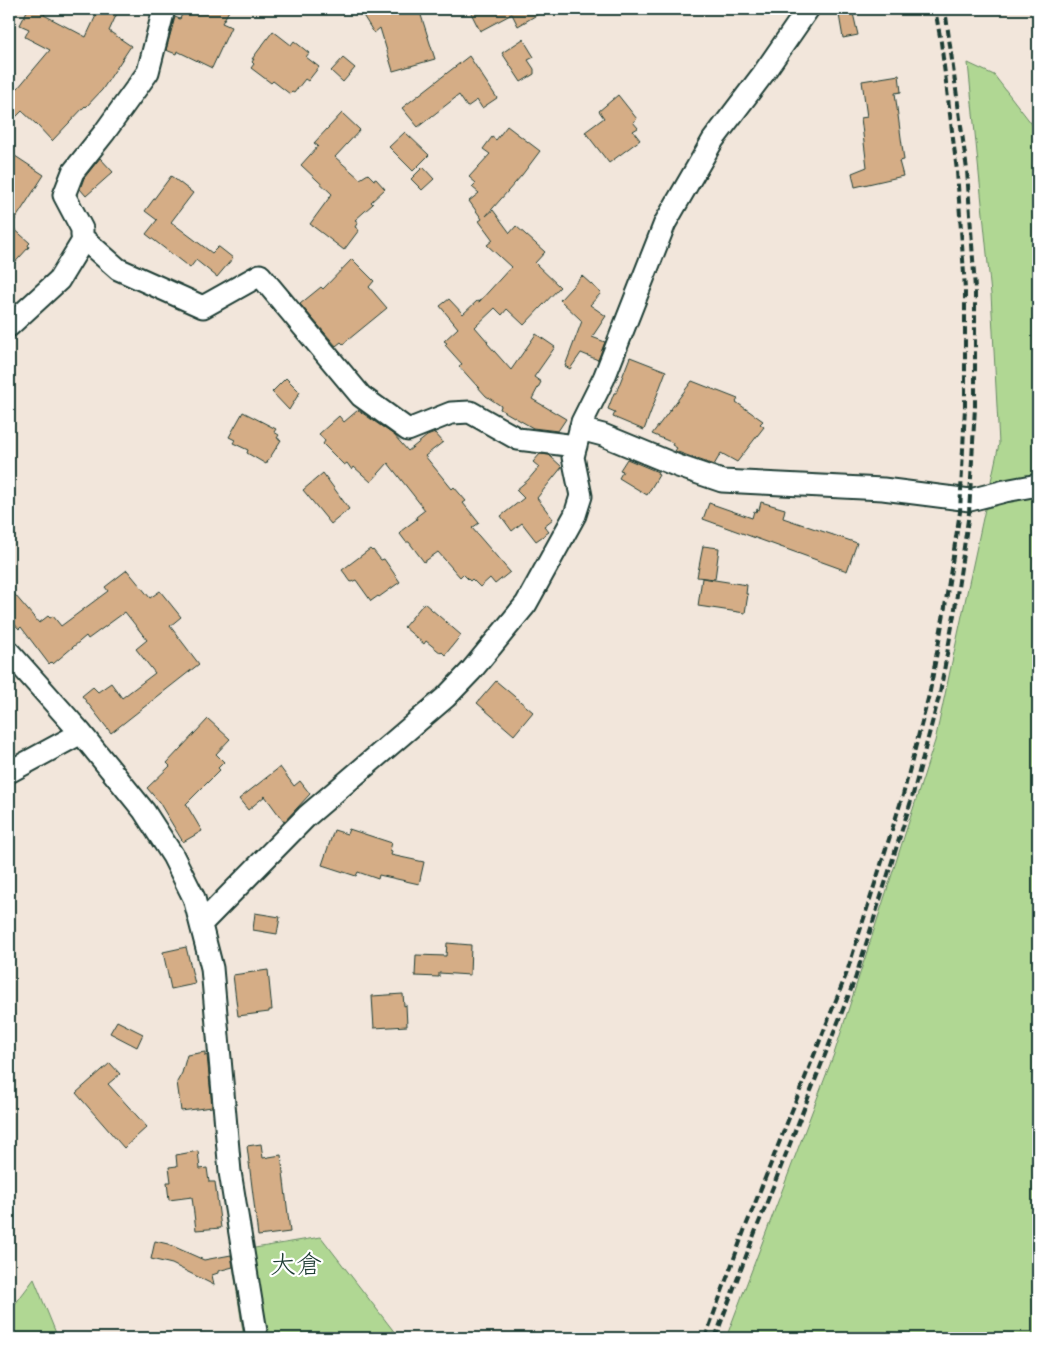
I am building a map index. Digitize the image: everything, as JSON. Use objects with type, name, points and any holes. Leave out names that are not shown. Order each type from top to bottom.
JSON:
[{"type":"street","points":[[164,9],[148,72],[73,172],[64,194],[82,229],[82,236],[118,269],[203,307],[260,275],[362,396],[408,430],[451,413],[470,412],[518,439],[603,435],[678,466],[722,481],[883,489],[970,500],[1005,490],[1038,485]]},
{"type":"street","points":[[201,924],[307,816],[446,697],[471,671],[526,604],[575,515],[581,496],[573,458],[578,437],[604,378],[665,223],[713,140],[763,74],[808,9]]},
{"type":"street","points":[[9,326],[59,280],[84,239]]},
{"type":"street","points":[[9,652],[81,733],[144,811],[168,848],[194,898],[212,968],[230,1172],[257,1338]]},
{"type":"street","points":[[9,772],[81,733]]},
{"type":"green space","points":[[968,63],[994,75],[1038,132],[1038,1338],[726,1338],[834,1054],[935,741],[999,444],[991,294]]},
{"type":"green space","points":[[321,1237],[399,1338],[244,1338],[231,1252]]},
{"type":"green space","points":[[34,1279],[58,1338],[9,1338],[9,1312]]},
{"type":"building","points":[[28,9],[47,9],[44,15],[86,37],[99,9],[119,9],[109,31],[131,46],[102,90],[52,141],[22,111],[9,124],[9,96],[50,50],[25,37],[29,29],[20,25]]},
{"type":"building","points":[[184,9],[230,9],[222,23],[231,27],[212,68],[177,51],[176,54],[166,50],[175,17],[180,19]]},
{"type":"building","points":[[359,9],[419,9],[435,59],[393,71],[380,28],[374,33]]},
{"type":"building","points":[[469,9],[547,9],[518,26],[512,14],[480,31]]},
{"type":"building","points":[[838,9],[852,9],[858,35],[843,38]]},
{"type":"building","points":[[273,31],[291,45],[294,41],[309,53],[306,57],[319,67],[308,81],[305,79],[294,93],[290,94],[273,81],[271,83],[251,68],[254,64],[252,62],[254,59],[252,59]]},
{"type":"building","points":[[523,39],[534,57],[528,60],[534,69],[534,74],[521,82],[502,53]]},
{"type":"building","points":[[469,56],[497,98],[482,108],[477,100],[467,107],[459,95],[418,127],[402,108]]},
{"type":"building","points":[[343,58],[355,68],[343,82],[331,71]]},
{"type":"building","points":[[899,75],[901,92],[895,93],[904,160],[899,161],[903,176],[855,187],[852,173],[867,167],[861,118],[867,117],[862,81]]},
{"type":"building","points":[[618,95],[637,119],[633,122],[638,128],[633,131],[640,140],[609,163],[585,132],[604,118],[599,111]]},
{"type":"building","points":[[342,113],[360,130],[335,157],[360,179],[368,174],[374,180],[376,179],[385,189],[371,202],[373,204],[355,220],[358,222],[355,227],[359,230],[344,250],[310,224],[332,194],[301,165],[318,146],[314,143]]},
{"type":"building","points":[[507,126],[540,151],[486,216],[493,210],[510,233],[516,226],[545,252],[535,263],[560,287],[524,325],[507,309],[502,315],[495,308],[475,327],[511,370],[536,334],[555,347],[534,377],[541,382],[532,399],[566,419],[558,431],[533,428],[500,409],[501,406],[486,396],[459,366],[462,364],[445,345],[447,343],[444,341],[458,328],[440,306],[449,299],[463,314],[477,301],[479,302],[511,267],[487,245],[493,240],[479,221],[482,219],[469,201],[479,193],[472,187],[476,183],[469,177],[490,154],[483,149],[492,137],[496,140]]},
{"type":"building","points":[[405,132],[429,155],[413,171],[389,147]]},
{"type":"building","points":[[9,152],[44,175],[11,226],[30,243],[29,247],[9,269]]},
{"type":"building","points":[[100,158],[113,172],[86,196],[80,189],[84,178]]},
{"type":"building","points":[[423,167],[434,179],[422,190],[411,179]]},
{"type":"building","points":[[171,176],[193,193],[171,222],[212,253],[219,247],[233,258],[217,277],[196,260],[190,268],[146,234],[157,220],[145,211]]},
{"type":"building","points":[[352,259],[374,281],[369,287],[387,308],[343,344],[341,342],[336,346],[300,304],[321,287],[323,289]]},
{"type":"building","points":[[582,276],[601,293],[590,305],[606,316],[592,337],[605,342],[598,360],[581,353],[570,369],[565,366],[582,321],[560,300]]},
{"type":"building","points":[[630,357],[666,371],[644,430],[613,417],[615,412],[608,409]]},
{"type":"building","points":[[286,378],[300,392],[289,410],[272,392]]},
{"type":"building","points":[[692,381],[738,399],[736,402],[763,421],[760,424],[764,427],[737,462],[721,453],[714,465],[675,451],[677,448],[672,445],[673,443],[652,434]]},
{"type":"building","points":[[358,410],[394,435],[408,451],[427,436],[435,433],[443,442],[425,456],[452,489],[454,487],[466,501],[463,503],[479,523],[472,528],[510,572],[495,584],[490,578],[480,587],[463,574],[460,577],[438,552],[424,562],[409,542],[406,542],[400,534],[425,510],[388,463],[371,482],[354,467],[352,470],[347,463],[344,465],[323,444],[325,441],[319,434],[339,416],[344,422]]},
{"type":"building","points":[[243,412],[276,429],[274,432],[279,435],[277,438],[281,440],[266,464],[247,453],[248,450],[233,443],[235,440],[229,437]]},
{"type":"building","points":[[540,454],[549,455],[562,467],[537,498],[553,519],[544,526],[549,532],[536,541],[522,523],[512,531],[501,516],[524,498],[516,490],[539,467],[533,462]]},
{"type":"building","points":[[627,459],[658,472],[657,474],[659,475],[647,495],[619,478],[623,471],[620,470]]},
{"type":"building","points":[[323,473],[349,509],[331,524],[303,490]]},
{"type":"building","points":[[761,502],[785,509],[783,518],[857,543],[847,571],[703,519],[709,503],[752,518],[754,511],[759,510]]},
{"type":"building","points":[[703,546],[719,548],[715,579],[697,577]]},
{"type":"building","points":[[370,549],[381,560],[384,559],[400,582],[371,601],[356,580],[351,582],[342,570]]},
{"type":"building","points":[[127,570],[150,598],[160,591],[181,617],[170,626],[199,664],[111,733],[82,696],[93,687],[98,692],[111,683],[122,698],[155,673],[136,649],[147,640],[125,612],[88,639],[86,636],[53,664],[51,662],[49,664],[21,627],[19,629],[9,618],[9,588],[39,623],[48,616],[50,618],[53,616],[61,626],[108,591],[105,587]]},
{"type":"building","points":[[702,578],[747,585],[746,594],[748,594],[745,613],[698,606]]},
{"type":"building","points":[[424,603],[461,635],[445,655],[426,641],[424,644],[404,627]]},
{"type":"building","points":[[496,681],[533,712],[514,735],[477,703]]},
{"type":"building","points":[[208,719],[230,739],[216,754],[224,762],[218,768],[220,770],[186,804],[202,831],[183,842],[159,802],[147,788],[170,766],[167,763]]},
{"type":"building","points":[[280,767],[294,786],[300,781],[310,794],[284,822],[265,796],[248,810],[239,799]]},
{"type":"building","points":[[349,829],[392,843],[391,855],[424,862],[419,884],[379,875],[378,879],[358,872],[356,876],[322,865],[334,830],[347,834]]},
{"type":"building","points":[[255,913],[280,917],[277,934],[253,930]]},
{"type":"building","points":[[447,943],[471,945],[470,975],[439,973],[439,977],[415,976],[416,955],[446,956]]},
{"type":"building","points":[[186,947],[195,984],[171,989],[163,952]]},
{"type":"building","points":[[268,970],[272,1010],[238,1016],[233,975]]},
{"type":"building","points":[[403,994],[404,1006],[406,1005],[407,1026],[374,1028],[372,996]]},
{"type":"building","points":[[117,1021],[143,1034],[137,1047],[110,1033]]},
{"type":"building","points":[[205,1052],[205,1056],[207,1055],[212,1107],[181,1111],[177,1082],[182,1073],[187,1055]]},
{"type":"building","points":[[110,1063],[120,1074],[108,1084],[147,1127],[124,1148],[76,1093]]},
{"type":"building","points":[[261,1144],[263,1158],[281,1155],[290,1232],[258,1236],[247,1146]]},
{"type":"building","points":[[198,1151],[200,1169],[207,1168],[209,1182],[215,1182],[221,1228],[196,1230],[192,1197],[169,1200],[167,1182],[171,1182],[169,1167],[177,1166],[176,1155]]},
{"type":"building","points":[[155,1241],[168,1244],[204,1260],[231,1255],[233,1267],[218,1271],[218,1273],[212,1275],[214,1285],[172,1264],[151,1259]]},
{"type":"railway","points":[[705,1338],[744,1231],[846,975],[903,795],[930,691],[944,613],[960,512],[965,407],[965,289],[957,171],[941,42],[935,9]]},
{"type":"railway","points":[[715,1338],[855,979],[912,798],[940,693],[954,615],[969,513],[975,407],[975,289],[967,170],[945,9]]},
{"type":"district","name":"大倉","points":[[296,1264]]}]
